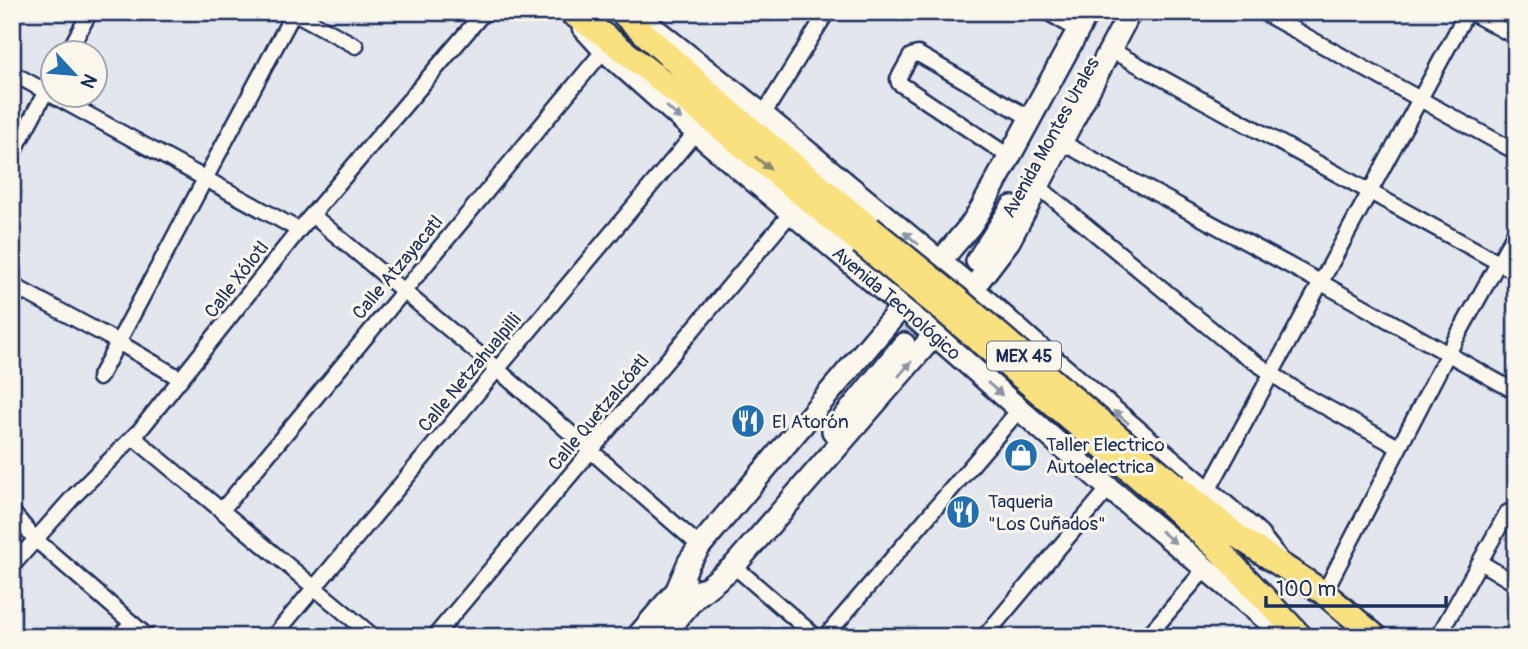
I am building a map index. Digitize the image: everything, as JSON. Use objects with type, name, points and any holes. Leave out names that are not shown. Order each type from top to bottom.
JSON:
[{"type":"main road","name":"Avenida Tecnológico","points":[[621,12],[712,121]]},
{"type":"main road","name":"Avenida Tecnológico","points":[[571,13],[605,36],[712,121],[1171,494],[1324,593],[1376,637]]},
{"type":"main road","name":"Avenida Tecnológico","points":[[1171,494],[1298,634]]},
{"type":"street","points":[[76,38],[90,12]]},
{"type":"street","points":[[99,378],[294,12],[356,46]]},
{"type":"street","name":"Calle Xólotl","points":[[12,566],[82,488],[133,437],[299,230],[484,12]]},
{"type":"street","name":"Avenida Tecnológico","points":[[631,12],[763,115],[973,289],[1255,532],[1279,562]]},
{"type":"street","points":[[763,115],[827,12]]},
{"type":"street","points":[[637,637],[685,595],[894,338],[903,307],[981,209],[1083,21],[1047,12]]},
{"type":"street","name":"Avenida Montes Urales","points":[[1101,12],[971,257],[1002,223],[1120,12]]},
{"type":"street","points":[[685,595],[734,566],[973,289],[1009,241],[1130,12]]},
{"type":"street","points":[[1262,12],[1516,152]]},
{"type":"street","points":[[1208,491],[1468,12],[1516,37]]},
{"type":"street","name":"Avenida Tecnológico","points":[[571,13],[604,50],[712,121],[791,212],[1110,488],[1272,624],[1298,634]]},
{"type":"street","points":[[1109,49],[1516,272]]},
{"type":"street","name":"Calle Atzayacatl","points":[[222,510],[604,50]]},
{"type":"street","points":[[1010,157],[901,84],[898,79],[911,57],[918,54],[1030,118]]},
{"type":"street","points":[[12,73],[38,82]]},
{"type":"street","points":[[12,155],[38,107]]},
{"type":"street","points":[[86,108],[299,230]]},
{"type":"street","name":"Calle Netzahualpilli","points":[[273,637],[496,369],[712,121]]},
{"type":"street","points":[[1061,142],[1516,392]]},
{"type":"street","points":[[1039,187],[1234,348],[1335,413],[1398,447]]},
{"type":"street","name":"Calle Quetzalcóatl","points":[[434,637],[791,212]]},
{"type":"street","points":[[313,215],[700,545]]},
{"type":"street","points":[[1324,593],[1398,447],[1516,231]]},
{"type":"street","points":[[873,282],[894,338]]},
{"type":"street","points":[[12,285],[181,379]]},
{"type":"street","points":[[662,637],[685,595],[689,562],[700,545],[894,338]]},
{"type":"street","points":[[825,637],[1019,410]]},
{"type":"street","points":[[133,437],[374,637]]},
{"type":"street","points":[[984,637],[1110,488]]},
{"type":"street","points":[[1438,637],[1507,513],[1514,509]]},
{"type":"street","points":[[12,512],[35,539],[148,637]]},
{"type":"street","points":[[1480,562],[1516,584]]},
{"type":"street","points":[[734,566],[816,637]]},
{"type":"street","points":[[1147,637],[1205,569]]},
{"type":"street","points":[[119,637],[131,623]]},
{"type":"tunnel","points":[[904,344],[977,261]]},
{"type":"place","name":"El Atorón","points":[[748,421]]},
{"type":"place","name":"Taller Electrico Autoelectrica","points":[[1021,455]]},
{"type":"place","name":"Taqueria \"Los Cuñados\"","points":[[963,512]]}]
